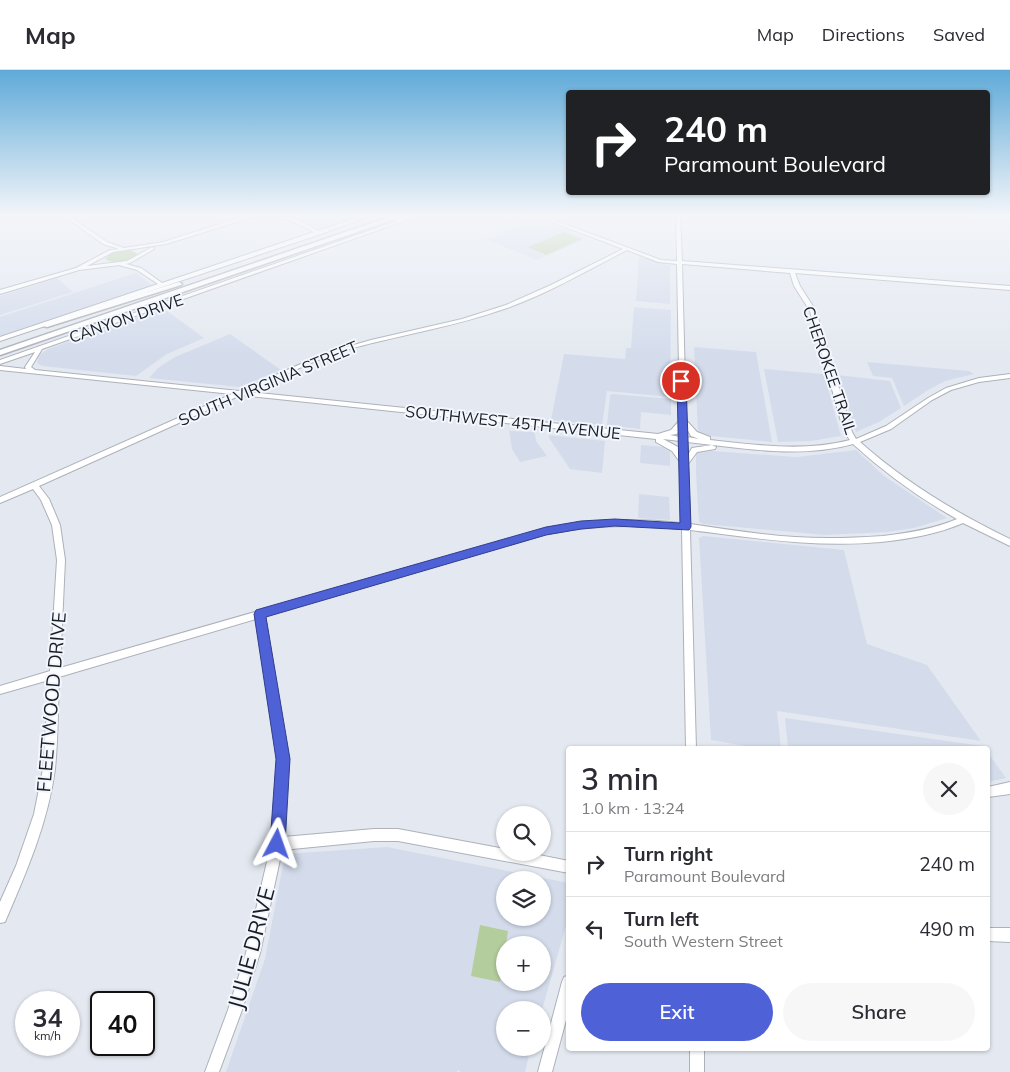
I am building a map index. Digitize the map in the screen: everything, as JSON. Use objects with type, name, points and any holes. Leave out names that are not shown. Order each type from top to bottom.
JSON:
[{"type":"highway","points":[[44,324],[252,261]]},
{"type":"highway","points":[[1,356],[268,261]]},
{"type":"highway","points":[[1,356],[216,273]]},
{"type":"highway","points":[[69,339],[173,294]]},
{"type":"main road","points":[[78,269],[94,261]]},
{"type":"main road","points":[[103,261],[139,269],[162,284]]},
{"type":"main road","points":[[59,274],[130,261]]},
{"type":"main road","points":[[138,261],[139,269]]},
{"type":"main road","name":"CANYON DRIVE","points":[[0,339],[234,261]]},
{"type":"main road","name":"CANYON DRIVE","points":[[1,356],[44,348],[290,261]]},
{"type":"main road","name":"SOUTH VIRGINIA STREET","points":[[0,500],[349,347],[479,315],[510,305],[603,261]]},
{"type":"main road","points":[[661,261],[680,263],[682,420],[691,746]]},
{"type":"main road","points":[[792,272],[1010,288]]},
{"type":"main road","points":[[33,371],[28,366],[30,361],[44,348]]},
{"type":"main road","name":"SOUTHWEST 45TH AVENUE","points":[[0,368],[788,450],[810,449],[855,442],[883,431],[932,398],[952,388],[971,382],[1010,376]]},
{"type":"main road","points":[[268,381],[263,389],[265,392],[278,398]]},
{"type":"main road","points":[[207,390],[220,396],[216,404]]},
{"type":"main road","points":[[652,437],[674,432],[682,420]]},
{"type":"main road","points":[[682,420],[694,434],[723,444]]},
{"type":"main road","points":[[652,437],[675,449],[684,462]]},
{"type":"main road","points":[[855,442],[910,488],[962,520],[1010,543]]},
{"type":"main road","points":[[684,462],[695,450],[723,444]]},
{"type":"main road","name":"FLEETWOOD DRIVE","points":[[0,917],[22,867],[40,814],[49,769],[61,560],[56,525],[44,498],[34,485]]},
{"type":"main road","points":[[0,690],[546,531],[581,525],[619,523],[685,527],[794,540],[842,541],[913,534],[943,527],[962,520]]},
{"type":"main road","name":"JULIE DRIVE","points":[[212,1072],[235,1010],[253,953],[277,844],[283,759],[260,614]]},
{"type":"main road","points":[[990,792],[1010,788]]},
{"type":"main road","points":[[990,935],[1010,935]]},
{"type":"main road","points":[[545,1072],[566,993]]},
{"type":"main road","points":[[697,1051],[698,1072]]},
{"type":"street","points":[[680,263],[792,272]]},
{"type":"street","name":"CHEROKEE TRAIL","points":[[792,272],[797,286],[813,311],[848,432],[855,442]]},
{"type":"street","points":[[0,292],[59,274]]},
{"type":"street","points":[[277,844],[374,835],[398,835],[566,866]]},
{"type":"shaded area","points":[[639,261],[654,261],[670,265],[670,304],[636,301]]},
{"type":"shaded area","points":[[136,273],[153,286],[0,337],[0,317]]},
{"type":"shaded area","points":[[57,278],[73,292],[0,315],[0,296]]},
{"type":"shaded area","points":[[634,307],[671,310],[670,397],[607,391],[602,425],[551,420],[564,354],[625,359],[626,348],[631,348]]},
{"type":"shaded area","points":[[163,308],[204,338],[167,354],[136,376],[42,366],[37,363],[39,355],[48,349]]},
{"type":"shaded area","points":[[230,334],[281,370],[239,387],[149,378],[158,368],[175,357]]},
{"type":"shaded area","points":[[694,347],[756,352],[772,442],[701,435],[698,432]]},
{"type":"shaded area","points":[[867,362],[969,371],[974,374],[945,381],[904,406],[892,378],[873,376]]},
{"type":"shaded area","points":[[764,369],[824,374],[841,436],[811,441],[778,442]]},
{"type":"shaded area","points":[[838,375],[890,381],[901,408],[879,422],[856,432]]},
{"type":"shaded area","points":[[610,395],[671,399],[671,415],[641,412],[640,429],[607,425]]},
{"type":"shaded area","points":[[509,431],[533,432],[536,441],[547,456],[520,462],[512,449]]},
{"type":"shaded area","points":[[549,435],[605,441],[602,473],[570,469],[549,438]]},
{"type":"shaded area","points":[[641,445],[664,447],[670,450],[670,466],[640,463]]},
{"type":"shaded area","points":[[856,450],[884,476],[947,518],[914,528],[887,532],[825,535],[703,524],[699,522],[696,473],[696,454],[698,452],[712,451],[797,457]]},
{"type":"shaded area","points":[[639,494],[669,497],[670,520],[638,518]]},
{"type":"shaded area","points":[[703,536],[844,550],[867,644],[927,665],[981,741],[777,711],[781,746],[745,746],[711,740],[699,538]]},
{"type":"shaded area","points":[[785,718],[983,746],[788,746]]},
{"type":"shaded area","points":[[990,756],[1006,778],[990,782]]},
{"type":"shaded area","points":[[387,847],[508,871],[496,871],[496,926],[551,926],[551,879],[566,882],[566,926],[551,978],[551,936],[496,936],[496,991],[547,991],[545,1001],[496,1001],[496,1056],[529,1056],[525,1072],[461,1072],[457,1070],[457,1072],[226,1072],[265,959],[285,854]]},
{"type":"green space","points":[[480,925],[508,931],[507,936],[496,936],[496,981],[471,976]]},
{"type":"route","points":[[277,844],[283,759],[260,614],[546,531],[581,525],[628,522],[685,527],[681,381]]}]
